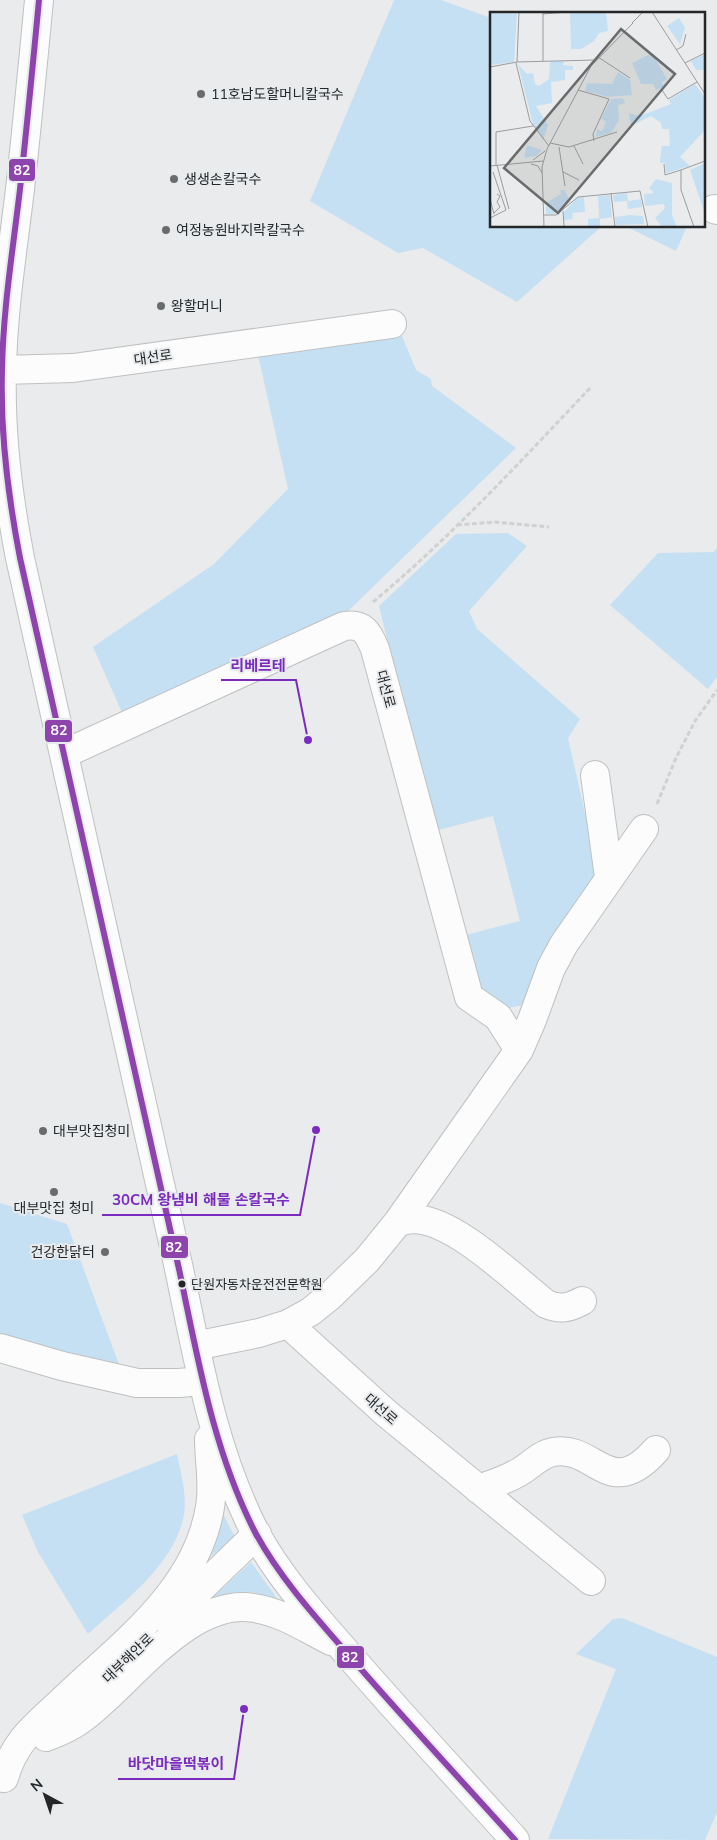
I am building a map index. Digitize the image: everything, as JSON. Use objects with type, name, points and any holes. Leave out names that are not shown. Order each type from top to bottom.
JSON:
[{"type":"street","points":[[39,0],[20,190],[9,270],[2,370],[1,418],[6,477],[12,520],[202,1381],[225,1459],[257,1534],[274,1561],[340,1645],[516,1840]]},
{"type":"street","name":"대선로","points":[[2,370],[73,368],[392,324]]},
{"type":"street","name":"대선로","points":[[344,626],[354,625],[363,629],[370,637],[375,649],[469,997],[498,1017],[519,1050]]},
{"type":"street","points":[[64,754],[344,626]]},
{"type":"street","points":[[595,774],[610,878]]},
{"type":"street","points":[[195,1346],[259,1333],[288,1324],[310,1312],[368,1260],[398,1222],[519,1050],[551,968],[564,944],[644,829]]},
{"type":"street","points":[[398,1222],[413,1219],[445,1227],[464,1238],[546,1304],[556,1308],[569,1308],[582,1301]]},
{"type":"street","name":"대선로","points":[[288,1324],[386,1413],[591,1581]]},
{"type":"street","points":[[0,1348],[71,1368],[137,1383],[173,1384],[202,1381]]},
{"type":"street","points":[[2,1780],[8,1762],[16,1747],[34,1727],[154,1614],[166,1601],[194,1559],[203,1540],[211,1505],[209,1452],[212,1418]]},
{"type":"street","points":[[478,1489],[501,1482],[552,1452],[568,1451],[604,1469],[620,1472],[633,1470],[645,1462],[656,1450]]},
{"type":"street","name":"대부해안로","points":[[2,1780],[257,1534]]},
{"type":"street","points":[[46,1736],[66,1730],[84,1718],[167,1642],[211,1613],[234,1608],[253,1607],[286,1618],[340,1645]]},
{"type":"path","points":[[344,626],[410,571],[591,387]]},
{"type":"path","points":[[457,525],[495,522],[549,527]]},
{"type":"path","points":[[644,829],[695,721],[717,690]]},
{"type":"shaded area","points":[[394,0],[441,0],[490,18],[490,228],[600,228],[517,302],[423,248],[398,253],[310,201]]},
{"type":"shaded area","points":[[629,228],[686,228],[676,251]]},
{"type":"shaded area","points":[[402,336],[416,370],[431,379],[432,386],[516,448],[343,616],[124,717],[93,647],[214,564],[288,489],[258,355]]},
{"type":"shaded area","points":[[508,533],[527,546],[469,611],[477,629],[580,719],[568,738],[599,876],[529,1004],[508,1008],[480,989],[466,935],[520,921],[493,816],[434,831],[379,606],[456,534]]},
{"type":"shaded area","points":[[717,547],[717,677],[708,689],[610,605],[658,553],[714,552]]},
{"type":"shaded area","points":[[0,1203],[67,1224],[121,1370],[0,1335]]},
{"type":"shaded area","points":[[177,1454],[185,1499],[184,1514],[179,1532],[159,1566],[146,1581],[88,1634],[38,1552],[22,1515]]},
{"type":"shaded area","points":[[221,1510],[235,1537],[206,1560]]},
{"type":"shaded area","points":[[251,1562],[279,1601],[251,1592],[242,1592],[226,1595],[207,1603]]},
{"type":"shaded area","points":[[622,1618],[717,1657],[717,1812],[705,1840],[548,1839],[616,1669],[576,1654],[613,1619]]},
{"type":"transit line","name":"82","points":[[39,0],[23,165],[6,302],[3,347],[2,418],[9,488],[20,558],[208,1404],[228,1470],[241,1502],[256,1534],[277,1568],[327,1630],[515,1840]]},
{"type":"place","name":"11호남도할머니칼국수","points":[[201,94]]},
{"type":"place","name":"생생손칼국수","points":[[174,179]]},
{"type":"place","name":"여정농원바지락칼국수","points":[[166,230]]},
{"type":"place","name":"왕할머니","points":[[161,306]]},
{"type":"place","name":"리베르테","points":[[308,740]]},
{"type":"place","name":"30CM 왕냄비 해물 손칼국수","points":[[316,1130]]},
{"type":"place","name":"대부맛집청미","points":[[43,1131]]},
{"type":"place","name":"대부맛집 청미","points":[[54,1192]]},
{"type":"place","name":"건강한닭터","points":[[105,1252]]},
{"type":"place","name":"단원자동차운전전문학원","points":[[182,1284]]},
{"type":"place","name":"바닷마을떡볶이","points":[[244,1709]]}]
